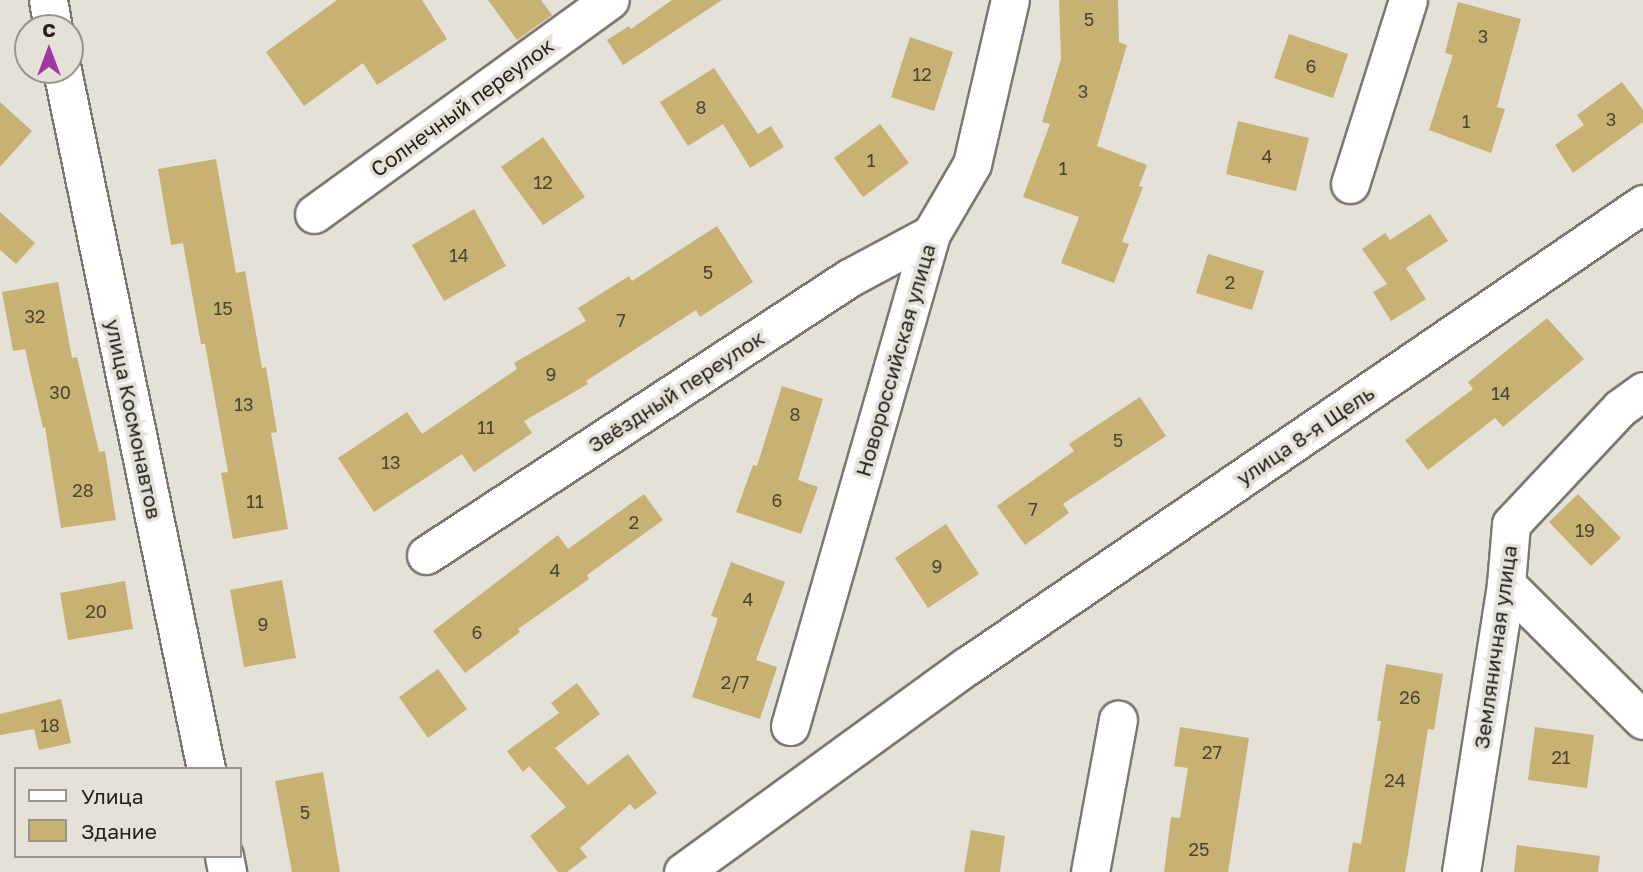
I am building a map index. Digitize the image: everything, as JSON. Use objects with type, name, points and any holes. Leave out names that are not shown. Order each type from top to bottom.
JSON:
[{"type":"street","name":"Солнечный переулок","points":[[314,214],[610,0]]},
{"type":"street","name":"Новороссийская улица","points":[[790,726],[931,234],[972,164],[1010,0]]},
{"type":"street","points":[[1350,184],[1408,0]]},
{"type":"street","name":"улица Космонавтов","points":[[65,84],[206,767]]},
{"type":"street","name":"улица 8-я Щель","points":[[690,866],[967,666],[1643,204]]},
{"type":"street","name":"Звёздный переулок","points":[[426,555],[849,278],[931,234]]},
{"type":"street","name":"Земляничная улица","points":[[1461,872],[1506,584],[1511,524],[1620,408],[1643,391]]},
{"type":"street","points":[[1506,584],[1643,720]]},
{"type":"street","points":[[1090,872],[1118,720]]},
{"type":"building","points":[[337,0],[422,0],[447,39],[377,85],[363,63],[304,106],[266,52]]},
{"type":"building","points":[[488,0],[541,0],[552,15],[517,40]]},
{"type":"building","points":[[672,0],[722,0],[623,65],[607,40],[629,26],[631,29]]},
{"type":"building","points":[[1059,0],[1118,0],[1119,42],[1127,45],[1097,146],[1147,165],[1139,186],[1143,187],[1122,242],[1129,244],[1114,283],[1061,263],[1079,217],[1023,197],[1050,124],[1042,122],[1061,59]]},
{"type":"building","points":[[1458,2],[1521,19],[1497,107],[1505,109],[1491,153],[1429,130],[1453,55],[1445,53]]},
{"type":"building","points":[[1289,34],[1348,54],[1333,98],[1274,78]]},
{"type":"building","points":[[910,37],[953,52],[934,111],[891,97]]},
{"type":"building","points":[[714,68],[758,134],[771,126],[784,147],[750,168],[723,124],[688,146],[660,102]]},
{"type":"building","points":[[1622,82],[1643,110],[1643,122],[1573,173],[1555,145],[1584,125],[1577,115]]},
{"type":"building","points":[[0,102],[32,131],[0,167]]},
{"type":"building","points":[[1238,121],[1309,138],[1296,191],[1226,174]]},
{"type":"building","points":[[880,124],[909,163],[863,197],[834,158]]},
{"type":"building","points":[[543,137],[585,197],[543,225],[501,167]]},
{"type":"building","points":[[216,159],[236,273],[245,271],[262,368],[266,367],[277,432],[271,433],[288,529],[233,539],[221,473],[228,472],[205,344],[201,344],[183,243],[171,245],[158,169]]},
{"type":"building","points":[[474,209],[506,266],[444,301],[412,245]]},
{"type":"building","points":[[0,212],[35,243],[16,264],[0,250]]},
{"type":"building","points":[[1430,214],[1448,241],[1406,268],[1426,299],[1391,321],[1373,292],[1387,284],[1362,249],[1385,233],[1390,240]]},
{"type":"building","points":[[717,226],[753,282],[700,317],[696,310],[586,381],[588,384],[524,421],[532,433],[474,472],[462,454],[374,512],[338,458],[407,412],[422,434],[517,369],[514,363],[586,321],[578,308],[629,276],[632,281]]},
{"type":"building","points":[[1208,254],[1264,271],[1252,310],[1196,293]]},
{"type":"building","points":[[58,282],[72,358],[77,357],[99,452],[105,451],[116,520],[61,528],[45,427],[43,428],[25,349],[13,351],[2,292]]},
{"type":"building","points":[[1547,318],[1584,359],[1503,427],[1495,418],[1428,470],[1405,440],[1473,389],[1468,382]]},
{"type":"building","points":[[782,386],[823,399],[798,480],[818,487],[801,534],[736,512],[753,465],[757,466]]},
{"type":"building","points":[[1140,397],[1166,436],[1063,504],[1069,513],[1025,545],[997,506],[1074,451],[1069,444]]},
{"type":"building","points":[[644,494],[663,520],[587,575],[589,579],[518,629],[520,632],[465,673],[433,631],[558,535],[568,549]]},
{"type":"building","points":[[1578,494],[1621,538],[1591,566],[1549,522]]},
{"type":"building","points":[[946,524],[979,574],[928,608],[895,558]]},
{"type":"building","points":[[731,562],[785,582],[756,660],[777,667],[760,719],[692,697],[718,618],[711,616]]},
{"type":"building","points":[[282,580],[296,658],[244,667],[230,590]]},
{"type":"building","points":[[125,581],[133,629],[68,640],[60,593]]},
{"type":"building","points":[[1386,664],[1443,674],[1434,730],[1428,729],[1405,872],[1348,872],[1353,842],[1361,844],[1381,721],[1377,721]]},
{"type":"building","points":[[438,669],[467,709],[428,738],[399,697]]},
{"type":"building","points":[[577,683],[600,714],[555,748],[588,785],[628,754],[657,793],[635,810],[630,804],[580,848],[587,857],[567,872],[558,872],[530,836],[566,807],[529,766],[523,772],[507,751],[559,713],[551,703]]},
{"type":"building","points":[[61,699],[71,743],[39,750],[34,729],[0,735],[0,714]]},
{"type":"building","points":[[1180,727],[1249,738],[1228,872],[1164,872],[1171,817],[1180,818],[1188,768],[1174,766]]},
{"type":"building","points":[[1535,727],[1594,735],[1587,788],[1528,780]]},
{"type":"building","points":[[323,772],[340,872],[292,872],[275,781]]},
{"type":"building","points":[[971,830],[1005,836],[1000,872],[964,872]]},
{"type":"building","points":[[1517,845],[1600,856],[1598,872],[1514,872]]}]
